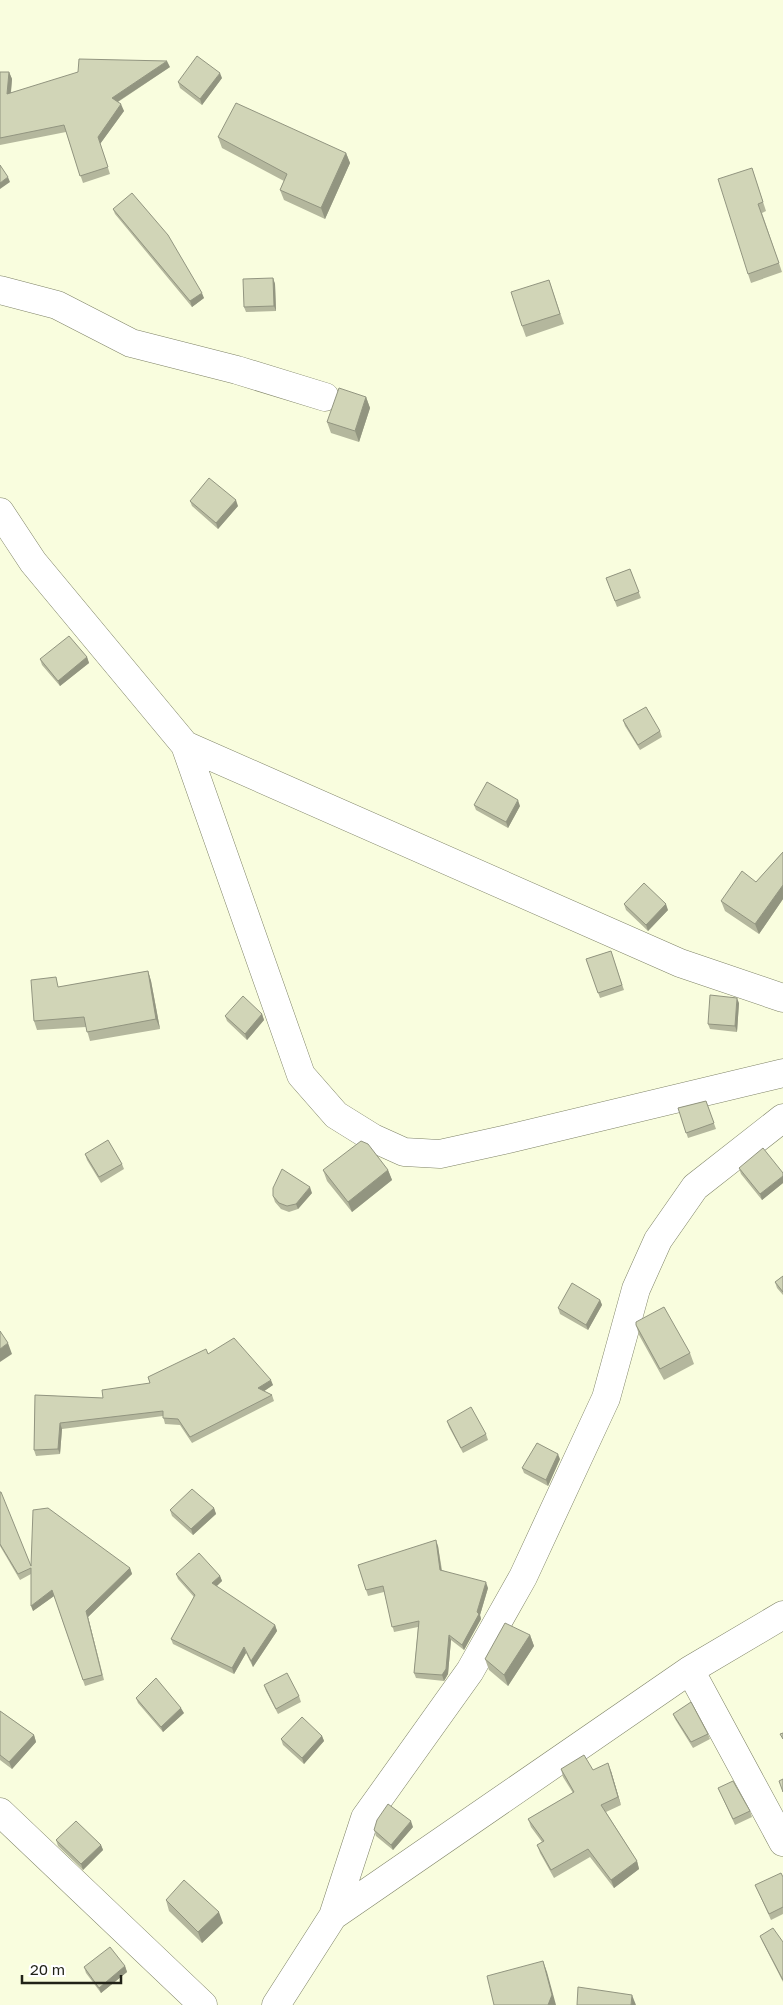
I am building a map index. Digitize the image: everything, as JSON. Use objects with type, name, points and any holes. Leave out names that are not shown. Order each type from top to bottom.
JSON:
[{"type":"street","points":[[0,290],[57,305],[131,343],[237,370],[325,397]]},
{"type":"street","points":[[0,512],[33,562],[185,746],[301,1075],[336,1115],[373,1138],[404,1152],[440,1154],[783,1073]]},
{"type":"street","points":[[185,746],[680,963],[783,998]]},
{"type":"street","points":[[276,2005],[333,1916],[365,1818],[470,1671],[523,1577],[606,1398],[636,1289],[658,1240],[695,1187],[783,1118]]},
{"type":"street","points":[[333,1916],[690,1670],[783,1615]]},
{"type":"street","points":[[690,1670],[783,1842]]},
{"type":"street","points":[[0,1812],[202,2005]]},
{"type":"building","points":[[197,56],[220,73],[200,99],[178,82]]},
{"type":"building","points":[[79,59],[167,61],[112,98],[121,104],[98,137],[108,167],[80,176],[64,125],[0,138],[0,72],[9,72],[7,94],[78,72]]},
{"type":"building","points":[[236,103],[346,153],[321,208],[280,190],[287,174],[218,137]]},
{"type":"building","points":[[0,165],[8,177],[0,183]]},
{"type":"building","points":[[752,168],[763,202],[758,204],[779,263],[748,274],[718,179]]},
{"type":"building","points":[[132,193],[168,235],[202,293],[190,301],[113,209]]},
{"type":"building","points":[[273,278],[274,306],[244,307],[243,279]]},
{"type":"building","points":[[549,280],[560,314],[522,326],[511,292]]},
{"type":"building","points":[[339,388],[366,397],[355,431],[327,422]]},
{"type":"building","points":[[209,478],[236,500],[216,523],[190,501]]},
{"type":"building","points":[[630,569],[639,592],[615,601],[606,578]]},
{"type":"building","points":[[69,636],[87,657],[58,681],[40,659]]},
{"type":"building","points":[[646,707],[660,731],[638,745],[623,720]]},
{"type":"building","points":[[487,782],[518,800],[506,822],[474,805]]},
{"type":"building","points":[[783,852],[783,885],[755,924],[721,901],[742,871],[756,882]]},
{"type":"building","points":[[644,883],[666,904],[646,925],[624,904]]},
{"type":"building","points":[[611,951],[622,985],[598,993],[586,959]]},
{"type":"building","points":[[148,971],[156,1019],[87,1032],[84,1017],[34,1021],[31,980],[56,977],[58,987]]},
{"type":"building","points":[[710,995],[737,998],[735,1026],[708,1024]]},
{"type":"building","points":[[243,996],[262,1014],[245,1034],[225,1016]]},
{"type":"building","points":[[706,1101],[714,1123],[686,1133],[678,1108]]},
{"type":"building","points":[[108,1140],[122,1164],[99,1177],[85,1154]]},
{"type":"building","points":[[361,1141],[368,1144],[388,1170],[348,1202],[323,1170]]},
{"type":"building","points":[[763,1148],[783,1173],[783,1176],[760,1194],[739,1168]]},
{"type":"building","points":[[282,1169],[310,1187],[296,1204],[287,1206],[279,1203],[273,1196],[273,1188]]},
{"type":"building","points":[[783,1276],[783,1292],[775,1282]]},
{"type":"building","points":[[572,1283],[600,1300],[586,1325],[558,1308]]},
{"type":"building","points":[[664,1307],[690,1353],[660,1369],[636,1322]]},
{"type":"building","points":[[0,1331],[8,1343],[0,1349]]},
{"type":"building","points":[[234,1338],[271,1380],[258,1388],[272,1395],[190,1437],[178,1419],[163,1418],[163,1411],[60,1423],[58,1449],[34,1450],[35,1395],[103,1398],[102,1390],[150,1383],[148,1377],[206,1349],[208,1354]]},
{"type":"building","points":[[471,1407],[486,1434],[461,1448],[447,1421]]},
{"type":"building","points":[[537,1443],[558,1454],[546,1480],[522,1468]]},
{"type":"building","points":[[192,1489],[214,1508],[191,1529],[170,1510]]},
{"type":"building","points":[[0,1492],[31,1566],[33,1510],[48,1508],[130,1568],[86,1611],[102,1675],[83,1680],[52,1590],[31,1606],[31,1568],[18,1574],[0,1544]]},
{"type":"building","points":[[436,1540],[440,1570],[486,1582],[477,1612],[479,1614],[462,1645],[449,1635],[446,1669],[442,1675],[414,1673],[419,1621],[392,1627],[383,1586],[366,1590],[358,1565]]},
{"type":"building","points":[[199,1553],[220,1576],[212,1583],[275,1625],[251,1661],[244,1647],[232,1668],[171,1639],[195,1595],[176,1574]]},
{"type":"building","points":[[505,1623],[530,1635],[504,1675],[485,1659]]},
{"type":"building","points":[[287,1673],[299,1696],[276,1709],[264,1685]]},
{"type":"building","points":[[156,1678],[181,1708],[161,1727],[136,1698]]},
{"type":"building","points":[[691,1702],[708,1734],[691,1742],[673,1714]]},
{"type":"building","points":[[0,1711],[34,1735],[9,1762],[0,1755]]},
{"type":"building","points":[[302,1717],[322,1736],[302,1758],[281,1739]]},
{"type":"building","points":[[584,1755],[593,1770],[608,1763],[618,1797],[601,1805],[637,1861],[611,1880],[588,1849],[551,1870],[537,1845],[544,1841],[528,1819],[574,1792],[561,1769]]},
{"type":"building","points":[[783,1779],[783,1792],[779,1781]]},
{"type":"building","points":[[733,1781],[750,1811],[733,1819],[718,1788]]},
{"type":"building","points":[[388,1804],[411,1821],[391,1845],[374,1830],[377,1820]]},
{"type":"building","points":[[76,1821],[101,1845],[81,1864],[56,1840]]},
{"type":"building","points":[[781,1873],[783,1877],[783,1907],[769,1914],[755,1885]]},
{"type":"building","points":[[184,1880],[219,1912],[198,1932],[166,1900]]},
{"type":"building","points":[[773,1928],[783,1942],[783,1980],[760,1936]]},
{"type":"building","points":[[110,1947],[125,1966],[99,1988],[84,1967]]},
{"type":"building","points":[[543,1961],[552,1995],[548,2005],[494,2005],[487,1976]]},
{"type":"building","points":[[578,1987],[632,1995],[631,2005],[577,2005]]}]
